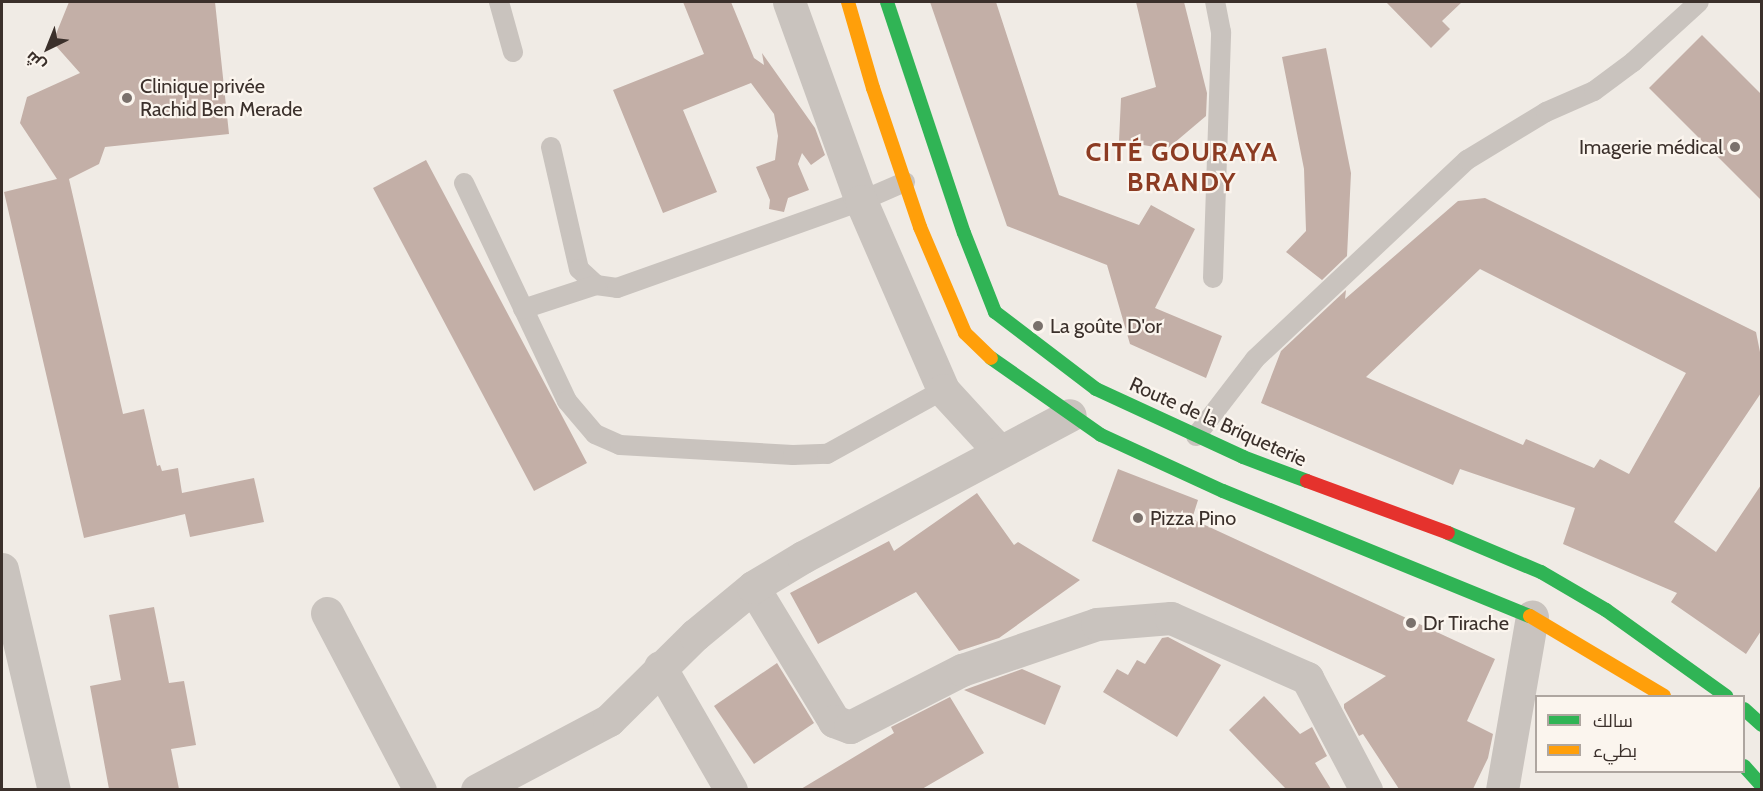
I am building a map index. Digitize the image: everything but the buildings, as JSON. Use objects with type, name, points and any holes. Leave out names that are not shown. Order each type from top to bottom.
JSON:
[{"type":"street","points":[[789,2],[861,201],[943,390],[999,451]]},
{"type":"street","points":[[848,2],[920,227],[965,333],[1000,367],[1101,435],[1223,491],[1532,617],[1662,695]]},
{"type":"street","name":"Route de la Briqueterie","points":[[887,2],[964,232],[994,312],[1096,389],[1243,457],[1466,540],[1541,572],[1606,610],[1725,695]]},
{"type":"street","points":[[477,789],[609,720],[660,667],[753,587],[802,557],[1070,415]]},
{"type":"street","points":[[2,569],[54,789]]},
{"type":"street","points":[[753,587],[834,721],[850,728],[962,670],[1074,631],[1097,624],[1171,618],[1307,678],[1366,789]]},
{"type":"street","points":[[327,613],[420,789]]},
{"type":"street","points":[[1502,789],[1532,617]]},
{"type":"street","points":[[660,667],[731,789]]},
{"type":"street","points":[[1745,768],[1761,786]]},
{"type":"lane","points":[[499,2],[513,52]]},
{"type":"lane","points":[[1213,278],[1221,32],[1215,2]]},
{"type":"lane","points":[[1196,436],[1255,360],[1467,160],[1546,112],[1594,91],[1633,62],[1699,2]]},
{"type":"lane","points":[[551,147],[579,269],[596,285]]},
{"type":"lane","points":[[523,309],[596,285],[617,288],[861,201],[905,182]]},
{"type":"lane","points":[[464,183],[567,401],[595,434],[620,445],[793,455],[827,454],[943,390]]},
{"type":"traffic: fast","points":[[887,2],[964,233],[995,312],[1096,389],[1243,457],[1307,481]]},
{"type":"traffic: fast","points":[[991,358],[1101,435],[1223,491],[1530,616]]},
{"type":"traffic: fast","points":[[1448,533],[1541,572],[1606,610],[1725,695]]},
{"type":"traffic: fast","points":[[1745,710],[1762,725]]},
{"type":"traffic: fast","points":[[1745,767],[1762,786]]},
{"type":"traffic: slow","points":[[848,2],[873,88],[920,227],[965,333],[991,358]]},
{"type":"traffic: slow","points":[[1530,616],[1662,695]]},
{"type":"traffic: jam","points":[[1307,481],[1448,533]]},
{"type":"place","name":"Clinique privée Rachid Ben Merade","points":[[127,98]]},
{"type":"place","name":"Imagerie médical","points":[[1735,147]]},
{"type":"place","name":"La goûte D'or","points":[[1038,326]]},
{"type":"place","name":"Pizza Pino","points":[[1138,518]]},
{"type":"place","name":"Dr Tirache","points":[[1411,623]]},
{"type":"district","name":"CITÉ GOURAYA BRANDY","points":[[1182,168]]}]
